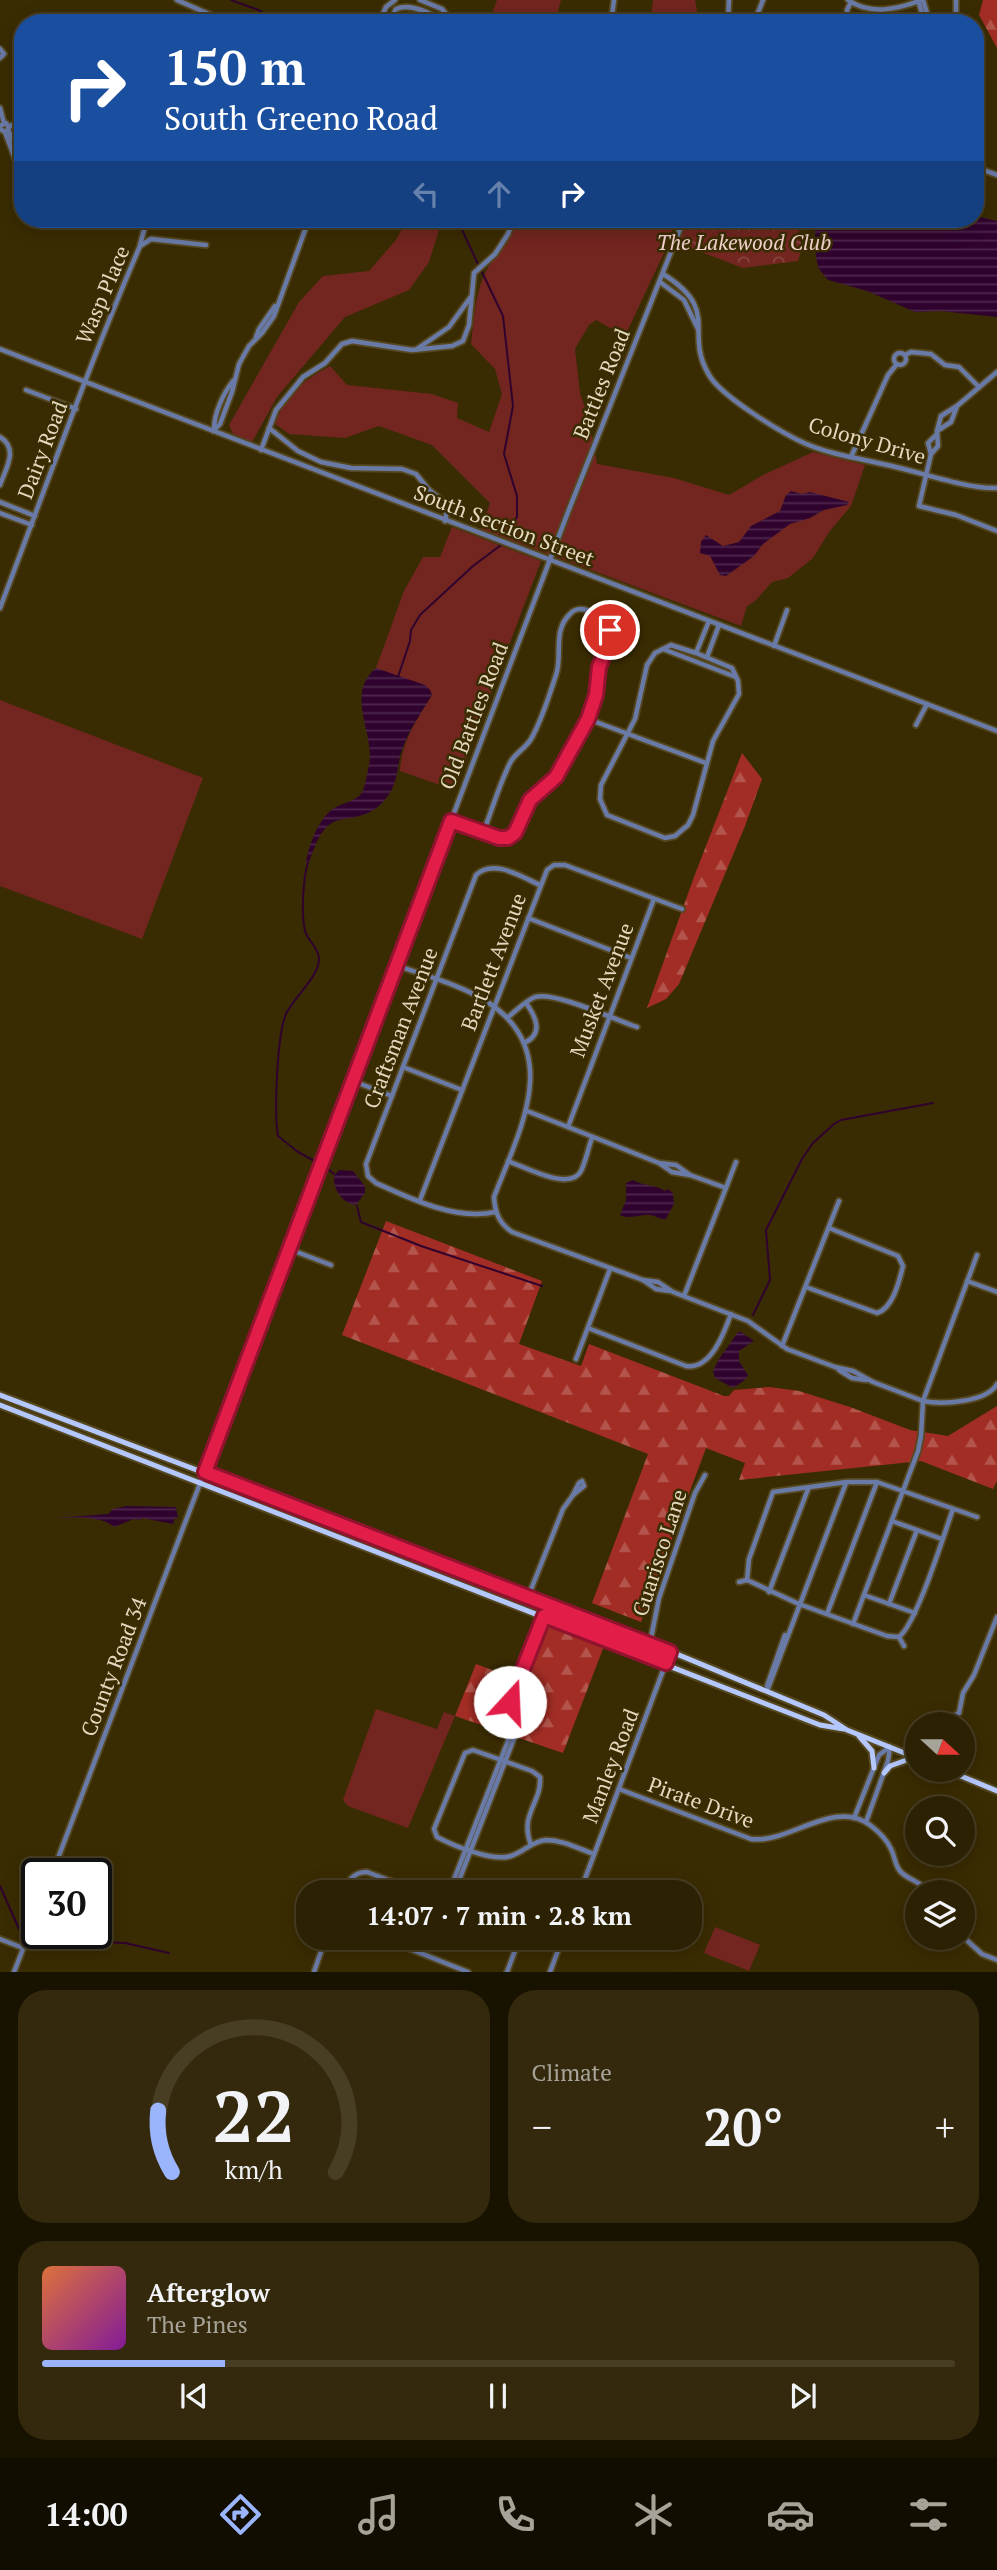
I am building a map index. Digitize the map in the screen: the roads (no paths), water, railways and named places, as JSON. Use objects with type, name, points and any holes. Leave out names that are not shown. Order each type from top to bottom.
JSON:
[{"type":"main road","points":[[0,1395],[650,1643],[824,1715],[847,1730]]},
{"type":"main road","points":[[0,1405],[820,1725],[847,1730],[905,1753]]},
{"type":"main road","points":[[857,1734],[872,1751],[874,1768]]},
{"type":"main road","points":[[884,1773],[890,1766],[905,1761]]},
{"type":"main road","points":[[975,1782],[997,1791]]},
{"type":"street","points":[[177,0],[209,14]]},
{"type":"street","points":[[420,0],[446,12]]},
{"type":"street","points":[[850,1],[870,10],[893,8],[920,0]]},
{"type":"street","points":[[393,1],[397,8]]},
{"type":"street","points":[[423,12],[427,3]]},
{"type":"street","points":[[393,14],[397,8],[405,6],[427,14]]},
{"type":"street","points":[[0,49],[4,54],[0,58]]},
{"type":"street","points":[[0,108],[4,128],[14,144]]},
{"type":"street","points":[[140,246],[145,228]]},
{"type":"street","points":[[214,431],[220,424],[244,353],[276,306],[306,228]]},
{"type":"street","points":[[261,450],[276,410],[303,377],[325,363],[342,344],[352,341],[416,350],[452,346],[463,341],[469,325],[474,273],[495,254],[510,228]]},
{"type":"street","name":"Battles Road","points":[[550,561],[681,228]]},
{"type":"street","name":"Wasp Place","points":[[85,382],[140,246],[151,239],[206,245]]},
{"type":"street","name":"Colony Drive","points":[[663,274],[690,293],[697,309],[704,366],[719,388],[804,443],[926,474],[987,487],[997,485]]},
{"type":"street","name":"Colony Drive","points":[[660,282],[684,300],[699,332]]},
{"type":"street","points":[[416,350],[449,327],[471,297]]},
{"type":"street","name":"South Section Street","points":[[0,349],[997,731]]},
{"type":"street","points":[[897,364],[894,360],[900,353],[931,354],[945,365],[959,367],[979,387]]},
{"type":"street","points":[[851,457],[888,374],[897,364],[905,363],[905,355]]},
{"type":"street","points":[[997,372],[957,406],[941,415],[937,433],[938,446],[931,454],[919,506],[956,515],[997,531]]},
{"type":"street","name":"Dairy Road","points":[[0,608],[85,382]]},
{"type":"street","points":[[26,390],[76,409]]},
{"type":"street","points":[[931,454],[928,443],[951,422],[957,406]]},
{"type":"street","points":[[269,428],[298,452],[321,461],[351,468],[402,469],[416,474],[429,490],[448,505],[445,521]]},
{"type":"street","points":[[0,437],[9,444],[11,450],[0,485]]},
{"type":"street","points":[[0,502],[35,516]]},
{"type":"street","points":[[0,513],[32,525]]},
{"type":"street","name":"Old Battles Road","points":[[205,1472],[550,561]]},
{"type":"street","points":[[451,821],[483,833],[504,839],[515,833],[530,800],[556,777],[588,719],[596,695],[599,667],[609,643],[610,630],[599,614],[579,609],[570,613],[564,622],[559,638],[556,676],[530,742],[511,762],[483,833]]},
{"type":"street","points":[[774,646],[787,610]]},
{"type":"street","points":[[696,653],[709,621]]},
{"type":"street","points":[[701,663],[719,625]]},
{"type":"street","points":[[675,645],[696,653],[732,668],[739,688],[737,701],[715,737],[688,825],[670,837],[661,837],[607,815],[600,799],[604,779],[640,704],[647,665],[654,653],[675,645]]},
{"type":"street","points":[[661,649],[737,677]]},
{"type":"street","points":[[916,725],[927,704]]},
{"type":"street","points":[[588,719],[706,763]]},
{"type":"street","name":"Bartlett Avenue","points":[[420,1200],[547,870],[554,865],[565,865],[682,909]]},
{"type":"street","name":"Craftsman Avenue","points":[[495,1212],[475,1216],[447,1211],[376,1183],[366,1171],[366,1162],[474,881],[481,871],[495,868],[540,885]]},
{"type":"street","name":"Musket Avenue","points":[[568,1127],[654,899]]},
{"type":"street","points":[[528,918],[631,958]]},
{"type":"street","points":[[396,965],[474,994],[508,1017],[524,1043],[530,1069],[531,1092],[527,1111],[494,1198],[495,1212],[503,1226],[512,1232],[643,1280],[658,1290],[673,1292],[748,1321],[782,1346],[835,1367],[852,1378],[873,1382],[923,1401],[939,1404],[982,1396],[991,1392],[997,1384]]},
{"type":"street","points":[[508,1017],[533,998],[557,997],[636,1027]]},
{"type":"street","points":[[524,1043],[533,1037],[537,1028],[535,1015],[526,1003]]},
{"type":"street","points":[[403,1067],[462,1090]]},
{"type":"street","points":[[353,1081],[392,1096]]},
{"type":"street","points":[[527,1111],[659,1163],[673,1172],[726,1188]]},
{"type":"street","points":[[508,1161],[567,1181],[580,1172],[592,1138]]},
{"type":"street","points":[[684,1296],[736,1162]]},
{"type":"street","points":[[782,1346],[839,1201]]},
{"type":"street","points":[[806,1287],[877,1313],[887,1308],[899,1278],[903,1266],[898,1256],[829,1228]]},
{"type":"street","points":[[289,1249],[331,1265]]},
{"type":"street","points":[[853,1623],[920,1443],[923,1401],[977,1255]]},
{"type":"street","points":[[576,1359],[610,1269]]},
{"type":"street","points":[[967,1281],[997,1292]]},
{"type":"street","points":[[587,1328],[686,1366],[697,1366],[706,1361],[731,1314]]},
{"type":"street","name":"County Road 34","points":[[57,1858],[205,1472]]},
{"type":"street","name":"Guarisco Lane","points":[[650,1643],[659,1598],[695,1493],[705,1475]]},
{"type":"street","points":[[767,1691],[772,1669],[846,1482]]},
{"type":"street","points":[[747,1580],[749,1559],[773,1493],[846,1482],[877,1482],[977,1517]]},
{"type":"street","points":[[827,1614],[877,1482]]},
{"type":"street","points":[[769,1592],[808,1489]]},
{"type":"street","points":[[528,1597],[563,1509],[573,1495]]},
{"type":"street","points":[[739,1582],[747,1580],[799,1604],[887,1636],[899,1637],[906,1631],[915,1614],[953,1508]]},
{"type":"street","points":[[892,1521],[942,1539]]},
{"type":"street","points":[[890,1604],[917,1530]]},
{"type":"street","points":[[417,1566],[421,1556]]},
{"type":"street","points":[[864,1595],[915,1614]]},
{"type":"street","points":[[457,1880],[511,1733],[516,1727],[510,1702],[544,1616]]},
{"type":"street","points":[[959,1712],[963,1693],[974,1675],[997,1617]]},
{"type":"street","points":[[899,1637],[904,1646]]},
{"type":"street","name":"Manley Road","points":[[584,1880],[670,1652]]},
{"type":"street","points":[[854,1818],[879,1755],[890,1747]]},
{"type":"street","points":[[866,1822],[884,1773],[890,1747]]},
{"type":"street","points":[[531,1845],[526,1826],[540,1777],[532,1771],[473,1750],[465,1753],[435,1824],[438,1837],[499,1858],[513,1856],[540,1841],[555,1840],[594,1854]]},
{"type":"street","name":"Pirate Drive","points":[[619,1789],[753,1840],[800,1830],[824,1818],[854,1818],[866,1822],[890,1845],[896,1865],[902,1874],[917,1880]]},
{"type":"street","points":[[350,1880],[355,1874],[367,1871],[390,1880]]},
{"type":"street","points":[[0,1939],[21,1947]]},
{"type":"street","points":[[975,1948],[997,1960]]},
{"type":"street","points":[[14,1972],[23,1949]]},
{"type":"street","points":[[321,1950],[314,1970],[321,1972]]},
{"type":"street","points":[[413,1950],[468,1972]]},
{"type":"street","points":[[507,1972],[515,1950]]},
{"type":"street","points":[[550,1972],[558,1950]]},
{"type":"waterway","points":[[231,0],[261,11],[262,14]]},
{"type":"waterway","points":[[461,228],[478,264]]},
{"type":"waterway","points":[[481,270],[503,316],[513,406],[504,454],[517,496],[517,517],[505,534]]},
{"type":"waterway","points":[[398,677],[411,630],[420,615],[473,566],[501,545]]},
{"type":"waterway","points":[[308,862],[303,897],[304,924],[306,935],[319,959],[315,973],[289,1008],[283,1024],[278,1056],[276,1110],[278,1136],[318,1163]]},
{"type":"waterway","points":[[753,1315],[770,1280],[766,1230],[813,1143],[841,1120],[933,1103]]},
{"type":"waterway","points":[[325,1167],[334,1174]]},
{"type":"waterway","points":[[357,1206],[361,1222],[421,1246],[542,1286]]},
{"type":"waterway","points":[[0,1886],[21,1933]]},
{"type":"waterway","points":[[112,1942],[169,1953]]},
{"type":"park label","name":"The Lakewood Club","points":[[744,243]]}]
